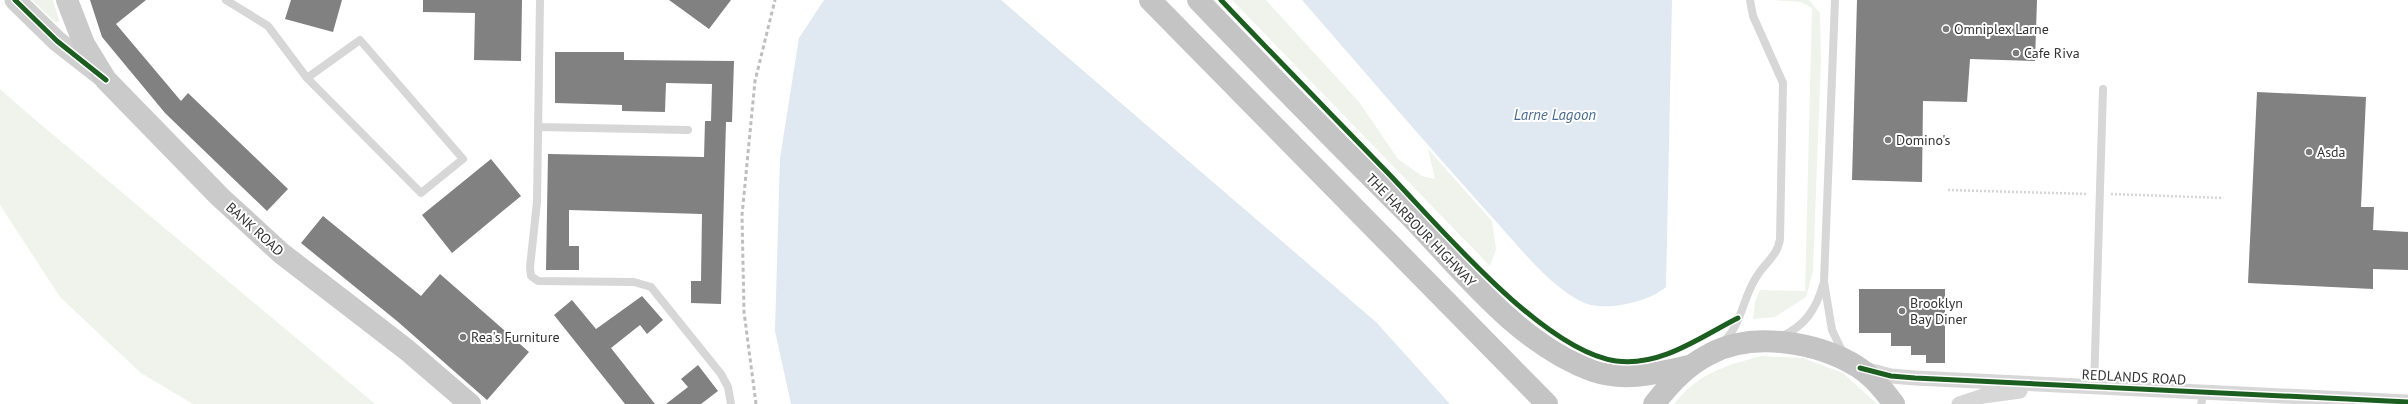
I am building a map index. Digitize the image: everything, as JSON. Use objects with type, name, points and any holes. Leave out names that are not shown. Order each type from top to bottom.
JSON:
[{"type":"highway","points":[[1150,0],[1546,404]]},
{"type":"highway","name":"THE HARBOUR HIGHWAY","points":[[1198,0],[1410,216],[1466,277],[1515,324],[1549,347],[1594,371],[1625,376],[1646,376],[1689,366]]},
{"type":"highway","points":[[1654,404],[1689,366],[1711,353],[1739,344],[1770,342],[1812,349],[1853,364],[1876,381],[1894,404]]},
{"type":"main road","name":"BANK ROAD","points":[[67,0],[74,22],[84,44],[106,80],[220,197],[281,253],[407,350],[470,404]]},
{"type":"street","points":[[15,0],[57,41],[106,80]]},
{"type":"street","name":"REDLANDS ROAD","points":[[1853,364],[1891,376],[2094,388],[2203,398],[2408,402]]},
{"type":"street","name":"REDLANDS ROAD","points":[[1959,404],[1983,396],[2009,391],[2094,388]]},
{"type":"lane","points":[[226,0],[268,26],[306,78],[421,193],[463,160],[360,40],[306,78]]},
{"type":"lane","points":[[540,0],[538,202],[530,267],[532,277],[538,280],[634,282],[651,286],[722,374],[728,387],[731,404]]},
{"type":"lane","points":[[1711,353],[1731,335],[1749,289],[1774,255],[1779,243],[1782,83],[1753,16],[1750,0]]},
{"type":"lane","points":[[1835,0],[1824,282],[1832,330],[1853,364]]},
{"type":"lane","points":[[2094,388],[2103,89]]},
{"type":"lane","points":[[539,127],[688,130]]},
{"type":"lane","points":[[1770,342],[1792,332],[1808,319],[1818,302],[1824,282]]},
{"type":"shaded area","points":[[32,0],[53,0],[59,21],[56,23]]},
{"type":"shaded area","points":[[1232,0],[1266,0],[1359,102],[1398,159],[1422,176],[1435,179],[1428,149],[1492,221],[1496,249],[1490,266]]},
{"type":"shaded area","points":[[1772,0],[1809,0],[1820,13],[1821,59],[1813,271],[1806,297],[1775,317],[1753,319],[1755,302],[1760,290],[1805,291],[1812,8],[1801,2]]},
{"type":"shaded area","points":[[0,89],[375,404],[193,404],[141,373],[60,297],[0,205]]},
{"type":"shaded area","points":[[1761,356],[1803,358],[1843,373],[1877,404],[1674,404],[1683,393],[1713,372],[1735,363]]},
{"type":"water","points":[[824,0],[1001,0],[1376,322],[1450,404],[791,404],[775,331],[780,158],[799,38]]},
{"type":"water","name":"Larne Lagoon","points":[[1302,0],[1672,0],[1666,287],[1648,298],[1636,302],[1612,306],[1600,306],[1580,301],[1555,284],[1522,251]]},
{"type":"building","points":[[90,0],[146,0],[116,24],[181,101],[188,93],[288,189],[267,211],[165,113],[102,37]]},
{"type":"building","points":[[291,0],[342,0],[333,32],[285,19]]},
{"type":"building","points":[[423,0],[522,0],[521,61],[474,60],[475,13],[423,12]]},
{"type":"building","points":[[669,0],[731,0],[709,29]]},
{"type":"building","name":"Omniplex Larne","points":[[1857,0],[2037,0],[2035,61],[1970,59],[1967,102],[1923,101],[1922,182],[1852,180]]},
{"type":"building","points":[[555,52],[624,52],[624,60],[734,61],[732,122],[726,122],[721,304],[691,303],[691,281],[701,281],[702,214],[569,210],[569,246],[579,246],[579,270],[546,270],[548,154],[704,157],[705,121],[711,121],[712,84],[666,83],[665,112],[622,111],[622,105],[555,103]]},
{"type":"building","name":"Asda","points":[[2257,92],[2366,97],[2361,207],[2374,207],[2373,230],[2408,232],[2408,270],[2373,269],[2373,289],[2248,283]]},
{"type":"building","points":[[491,159],[521,196],[452,253],[422,215]]},
{"type":"building","name":"Rea's Furniture","points":[[323,216],[421,296],[440,274],[529,352],[487,400],[397,321],[301,243]]},
{"type":"building","name":"Brooklyn Bay Diner","points":[[1859,289],[1945,289],[1945,363],[1926,363],[1926,355],[1911,355],[1911,346],[1891,346],[1891,333],[1859,333]]},
{"type":"building","points":[[642,296],[663,320],[647,334],[640,325],[611,348],[655,404],[625,404],[554,315],[572,300],[596,329]]},
{"type":"building","points":[[698,365],[718,391],[701,404],[666,404],[688,387],[681,379]]},
{"type":"railway","points":[[756,404],[744,312],[742,215],[755,81],[775,0]]},
{"type":"cycle path","points":[[15,0],[57,41],[106,80]]},
{"type":"cycle path","points":[[1221,0],[1463,253],[1525,311],[1557,335],[1587,352],[1616,361],[1633,362],[1664,355],[1680,349],[1738,318]]},
{"type":"cycle path","points":[[1860,368],[1891,376],[1915,378],[2408,402]]},
{"type":"place","name":"Omniplex Larne","points":[[1946,29]]},
{"type":"place","name":"Cafe Riva","points":[[2016,53]]},
{"type":"place","name":"Domino's","points":[[1888,140]]},
{"type":"place","name":"Asda","points":[[2309,152]]},
{"type":"place","name":"Brooklyn Bay Diner","points":[[1902,311]]},
{"type":"place","name":"Rea's Furniture","points":[[463,337]]}]
